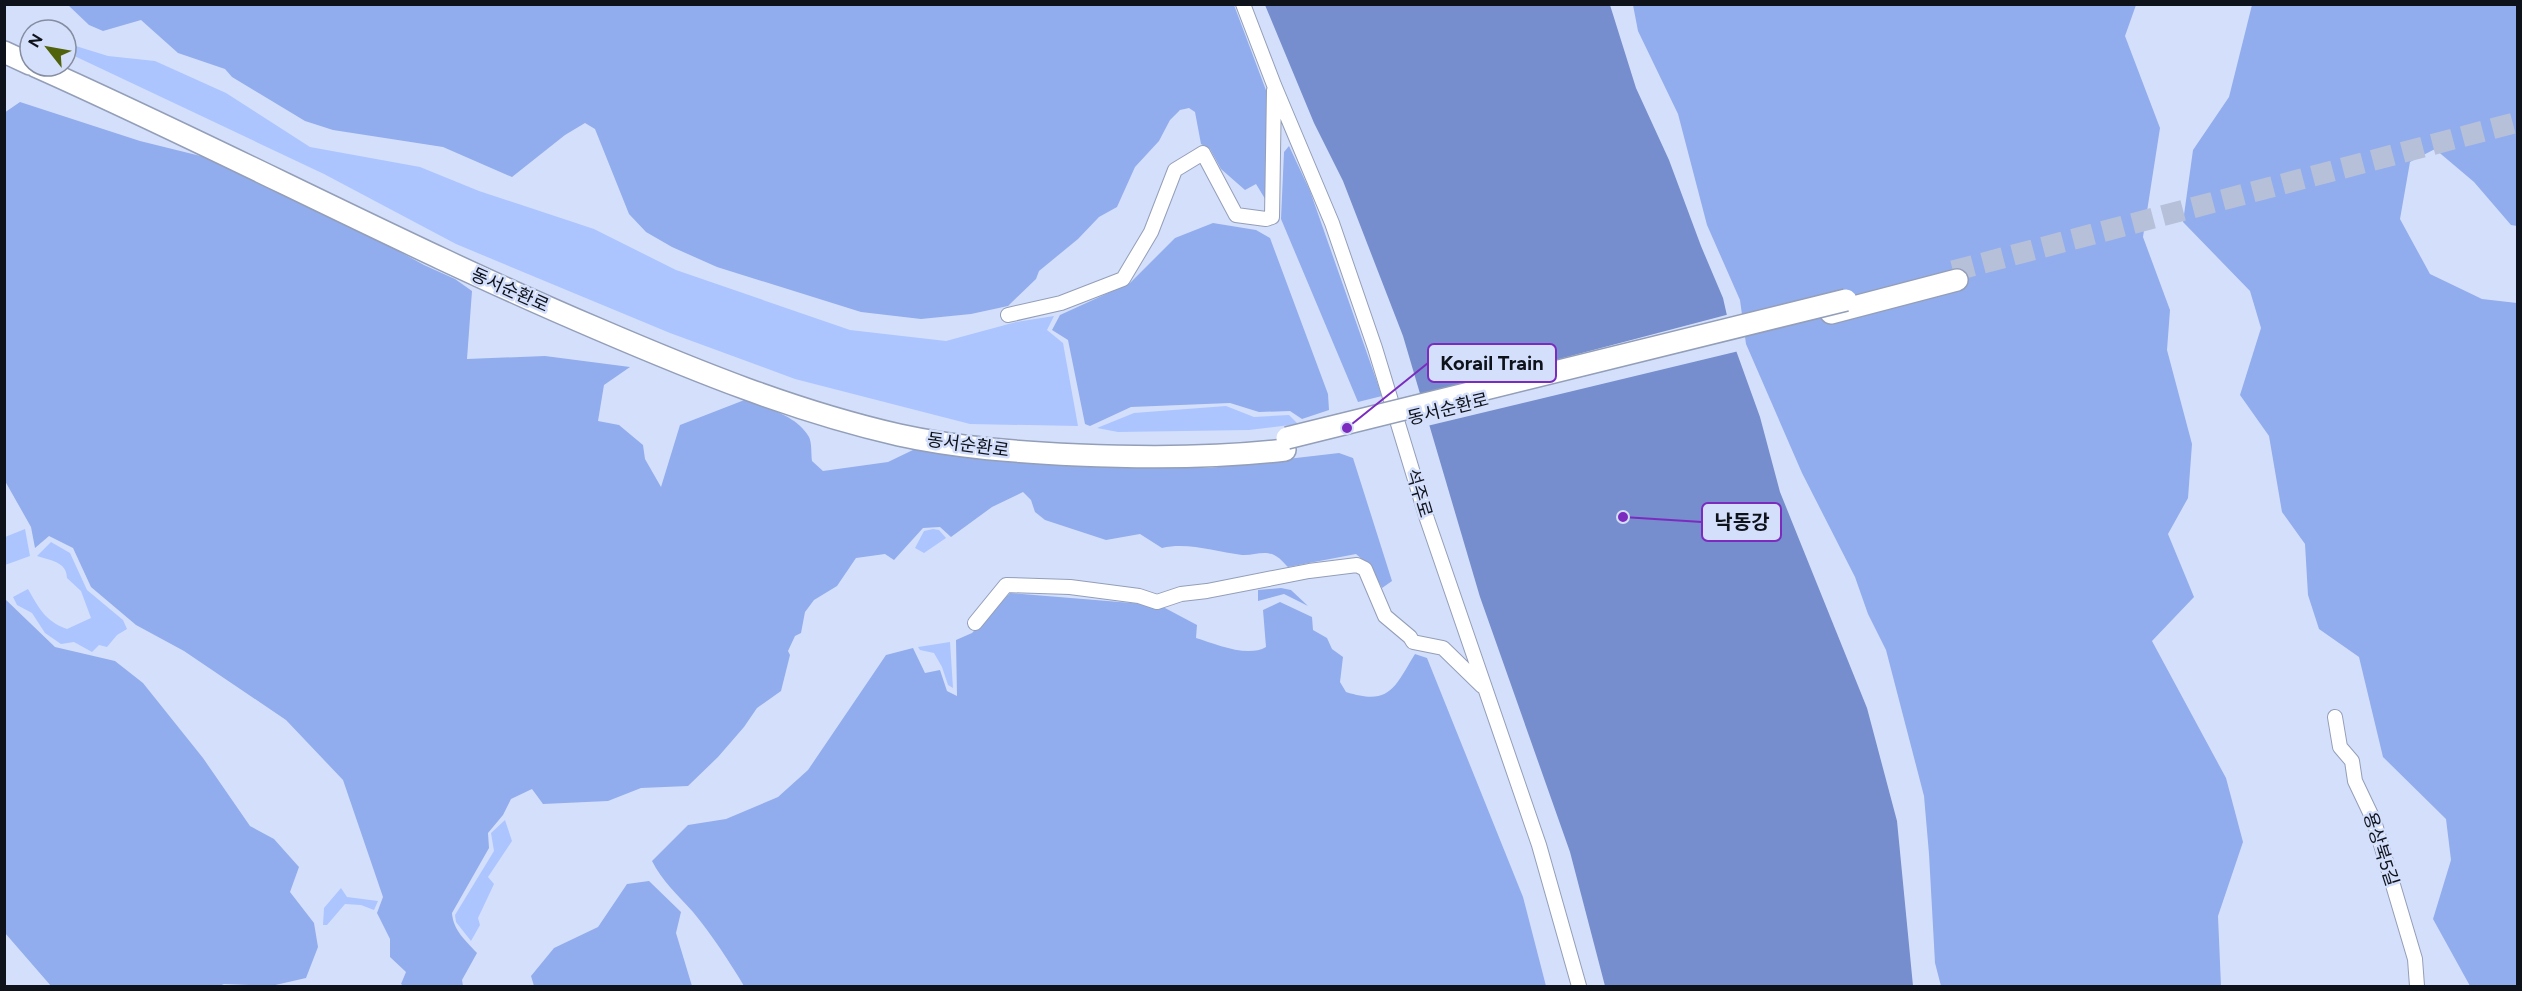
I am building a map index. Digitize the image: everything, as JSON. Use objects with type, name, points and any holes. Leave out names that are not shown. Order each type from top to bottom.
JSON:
[{"type":"highway","points":[[4,41],[18,47]]},
{"type":"highway","points":[[4,52],[18,58]]},
{"type":"highway","name":"동서순환로","points":[[78,74],[503,278],[703,363],[801,398],[899,423],[997,439],[1152,447],[1286,444]]},
{"type":"highway","name":"동서순환로","points":[[62,78],[506,290],[706,375],[804,411],[902,435],[1000,452],[1158,458],[1230,456],[1838,307],[1955,275]]},
{"type":"street","name":"석주로","points":[[1243,4],[1332,223],[1375,348],[1427,519],[1539,844],[1579,987]]},
{"type":"street","points":[[1008,315],[1061,303],[1123,279],[1151,232],[1175,170],[1203,153],[1236,215],[1266,219],[1272,217],[1274,85]]},
{"type":"street","points":[[975,623],[1006,585],[1070,587],[1139,596],[1157,602],[1181,594],[1208,591],[1309,571],[1357,565],[1366,570],[1384,616],[1413,642],[1443,648],[1484,687]]},
{"type":"street","name":"용상북5길","points":[[2335,717],[2340,747],[2352,761],[2355,781],[2374,821],[2415,959],[2417,987]]},
{"type":"shaded area","points":[[68,5],[1234,5],[1267,93],[1267,202],[1256,184],[1245,190],[1221,169],[1210,149],[1201,144],[1195,112],[1189,108],[1180,110],[1170,120],[1159,141],[1135,167],[1117,207],[1099,217],[1078,239],[1039,271],[1036,279],[1008,306],[971,314],[921,319],[861,312],[717,267],[672,247],[646,232],[629,214],[595,129],[585,123],[565,135],[512,177],[443,147],[333,130],[305,121],[232,77],[225,69],[178,53],[141,20],[103,31],[89,25]]},
{"type":"shaded area","points":[[1265,5],[1610,5],[1636,88],[1669,160],[1723,298],[1733,342],[1760,417],[1780,492],[1867,708],[1897,821],[1913,986],[1605,986],[1570,852],[1480,597],[1403,336],[1343,181],[1314,123]]},
{"type":"shaded area","points":[[1633,5],[2136,5],[2125,36],[2160,128],[2143,237],[2170,310],[2167,350],[2192,444],[2188,498],[2168,534],[2194,597],[2152,641],[2226,778],[2243,842],[2218,916],[2221,986],[1941,986],[1935,963],[1924,796],[1886,650],[1868,614],[1855,577],[1802,473],[1746,344],[1740,300],[1707,225],[1678,114],[1638,31]]},
{"type":"shaded area","points":[[2252,5],[2517,5],[2517,226],[2511,225],[2474,182],[2435,149],[2410,162],[2400,219],[2430,274],[2482,299],[2517,303],[2517,986],[2470,986],[2433,919],[2451,860],[2446,819],[2383,757],[2359,657],[2319,629],[2308,595],[2305,544],[2282,512],[2269,436],[2240,395],[2261,328],[2250,291],[2183,222],[2193,150],[2229,97]]},
{"type":"shaded area","points":[[78,47],[108,56],[155,61],[226,93],[310,147],[420,167],[479,191],[594,229],[676,270],[850,330],[946,341],[1016,322],[1054,316],[1047,330],[1063,343],[1078,426],[970,424],[795,379],[670,333],[456,244],[324,174],[78,58]]},
{"type":"shaded area","points":[[20,102],[140,141],[245,167],[424,265],[455,279],[472,291],[467,359],[545,356],[630,367],[604,385],[598,421],[619,425],[643,445],[645,459],[661,487],[680,425],[747,399],[797,423],[810,439],[812,461],[823,471],[888,462],[915,449],[1081,465],[1210,468],[1339,453],[1353,458],[1392,581],[1382,588],[1371,567],[1356,554],[1288,567],[1278,557],[1270,554],[1242,555],[1182,546],[1162,548],[1140,534],[1106,540],[1045,520],[1035,512],[1031,500],[1023,492],[992,507],[951,537],[940,527],[923,528],[894,560],[885,554],[856,558],[837,586],[814,600],[805,612],[801,633],[795,636],[788,651],[790,655],[781,691],[757,708],[718,757],[688,786],[641,788],[608,801],[543,804],[532,789],[511,799],[503,815],[488,833],[489,848],[452,913],[457,930],[477,953],[462,980],[463,986],[404,986],[401,984],[406,972],[390,957],[390,939],[377,913],[383,897],[343,780],[286,720],[184,651],[136,625],[91,587],[73,548],[49,536],[35,548],[31,527],[5,481],[4,113]]},
{"type":"shaded area","points":[[1289,146],[1310,191],[1382,396],[1358,402],[1281,219],[1284,152]]},
{"type":"shaded area","points":[[1213,223],[1256,230],[1270,238],[1328,394],[1329,410],[1302,419],[1290,411],[1259,412],[1230,403],[1131,407],[1090,426],[1085,424],[1068,340],[1052,330],[1060,315],[1130,283],[1175,238]]},
{"type":"shaded area","points":[[1226,406],[1254,417],[1289,415],[1298,424],[1249,430],[1118,432],[1097,428],[1134,413]]},
{"type":"shaded area","points":[[25,529],[30,556],[5,565],[5,537]]},
{"type":"shaded area","points":[[939,530],[946,538],[924,553],[915,548],[924,531]]},
{"type":"shaded area","points":[[51,542],[70,553],[87,590],[123,620],[127,629],[117,635],[107,647],[99,645],[92,652],[74,642],[61,644],[45,633],[32,613],[17,605],[13,597],[28,589],[43,613],[60,626],[67,629],[91,618],[81,591],[67,578],[64,568],[57,562],[37,556]]},
{"type":"shaded area","points":[[1281,588],[1291,590],[1308,606],[1284,594],[1258,601],[1258,590]]},
{"type":"shaded area","points":[[1010,593],[1144,604],[1165,608],[1197,625],[1196,638],[1241,651],[1266,647],[1263,610],[1280,602],[1312,617],[1313,630],[1327,638],[1332,649],[1343,657],[1340,682],[1346,692],[1361,696],[1372,697],[1389,691],[1396,685],[1415,654],[1427,658],[1523,897],[1546,986],[744,986],[707,930],[665,881],[652,861],[688,825],[726,819],[778,797],[808,770],[886,655],[913,648],[925,673],[940,670],[947,691],[957,696],[956,640],[972,633]]},
{"type":"shaded area","points":[[4,598],[55,647],[115,661],[143,683],[203,758],[250,826],[274,839],[299,867],[290,892],[314,923],[318,947],[306,978],[271,986],[224,984],[219,986],[51,986],[5,933]]},
{"type":"shaded area","points":[[950,642],[953,688],[948,685],[934,653],[920,650],[918,647]]},
{"type":"shaded area","points":[[505,820],[512,841],[488,877],[494,884],[478,918],[480,925],[471,941],[456,922],[455,915],[494,851],[491,833]]},
{"type":"shaded area","points":[[649,881],[681,912],[676,933],[692,986],[534,986],[531,976],[554,948],[598,927],[627,884]]},
{"type":"shaded area","points":[[341,888],[347,897],[378,901],[374,910],[361,905],[345,904],[327,925],[323,925],[324,908]]},
{"type":"pier","points":[[1730,314],[1739,351],[1427,426],[1418,396]]},
{"type":"tunnel","points":[[1953,271],[2518,122]]},
{"type":"place","name":"Korail Train","points":[[1347,428]]},
{"type":"place","name":"낙동강","points":[[1623,517]]}]
